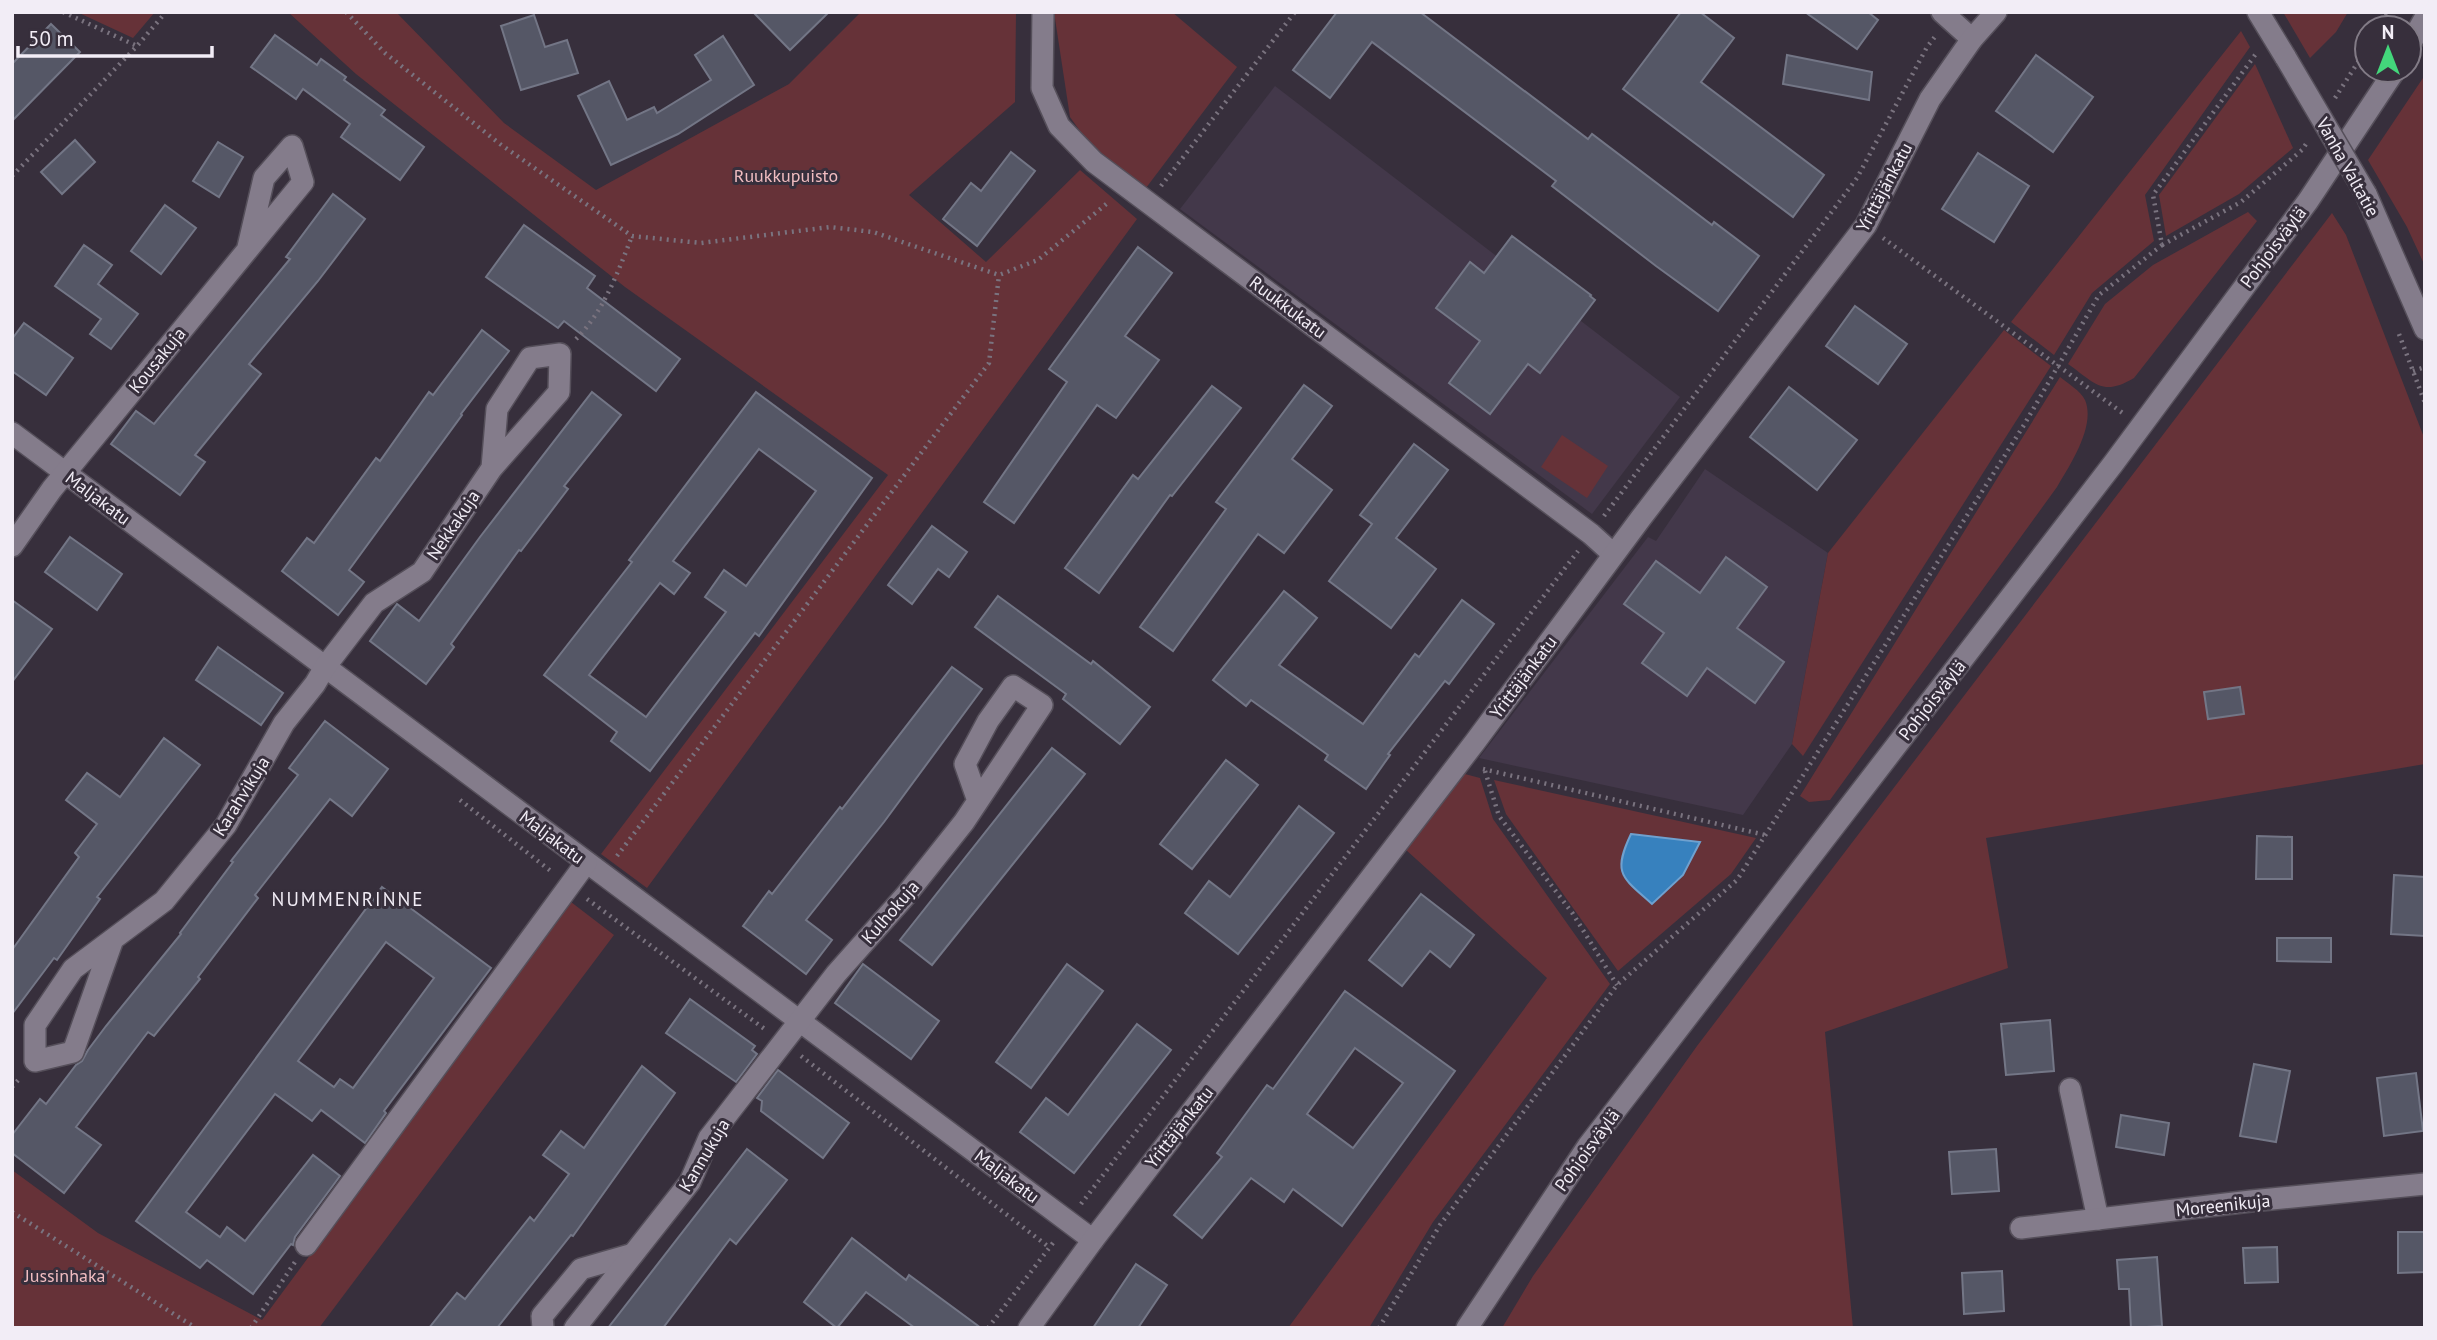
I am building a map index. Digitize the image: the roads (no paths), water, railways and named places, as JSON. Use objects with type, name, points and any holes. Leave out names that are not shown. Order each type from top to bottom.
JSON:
[{"type":"street","name":"Ruukkukatu","points":[[1043,12],[1042,88],[1059,126],[1094,162],[1591,534],[1613,554]]},
{"type":"street","name":"Yrittäjänkatu","points":[[1029,1328],[1093,1240],[1458,764],[1613,554],[1866,225],[1930,99],[1972,38],[1996,12]]},
{"type":"street","name":"Vanha Valtatie","points":[[2258,12],[2366,194],[2425,329]]},
{"type":"street","points":[[1946,15],[1972,38]]},
{"type":"street","name":"Pohjoisväylä","points":[[1467,1328],[1588,1146],[2141,426],[2308,201],[2386,84]]},
{"type":"street","name":"Kousakuja","points":[[12,546],[66,474],[248,247]]},
{"type":"street","name":"Nekkakuja","points":[[324,667],[374,603],[422,572],[492,468],[559,392],[560,354],[530,358],[497,409],[492,468]]},
{"type":"street","name":"Maljakatu","points":[[12,433],[1093,1240]]},
{"type":"street","name":"Karahvikuja","points":[[112,942],[73,1052],[35,1061],[35,1025],[73,969],[164,901],[226,825],[285,723],[315,684],[324,667]]},
{"type":"street","name":"Kulhokuja","points":[[800,1021],[836,974],[906,895],[978,801],[1042,705],[1013,686],[988,720],[965,764],[978,801]]},
{"type":"street","points":[[306,1245],[595,869]]},
{"type":"street","name":"Kannukuja","points":[[575,1328],[690,1182],[709,1138],[800,1021]]},
{"type":"street","points":[[2070,1089],[2098,1219]]},
{"type":"street","name":"Moreenikuja","points":[[2021,1228],[2425,1184]]},
{"type":"street","points":[[543,1328],[542,1316],[581,1269],[632,1254]]},
{"type":"water","points":[[1631,834],[1700,842],[1683,875],[1652,904],[1623,874],[1622,858]]},
{"type":"district","name":"NUMMENRINNE","points":[[348,899]]},
{"type":"park label","name":"Ruukkupuisto","points":[[786,175]]},
{"type":"park label","name":"Jussinhaka","points":[[65,1275]]}]
